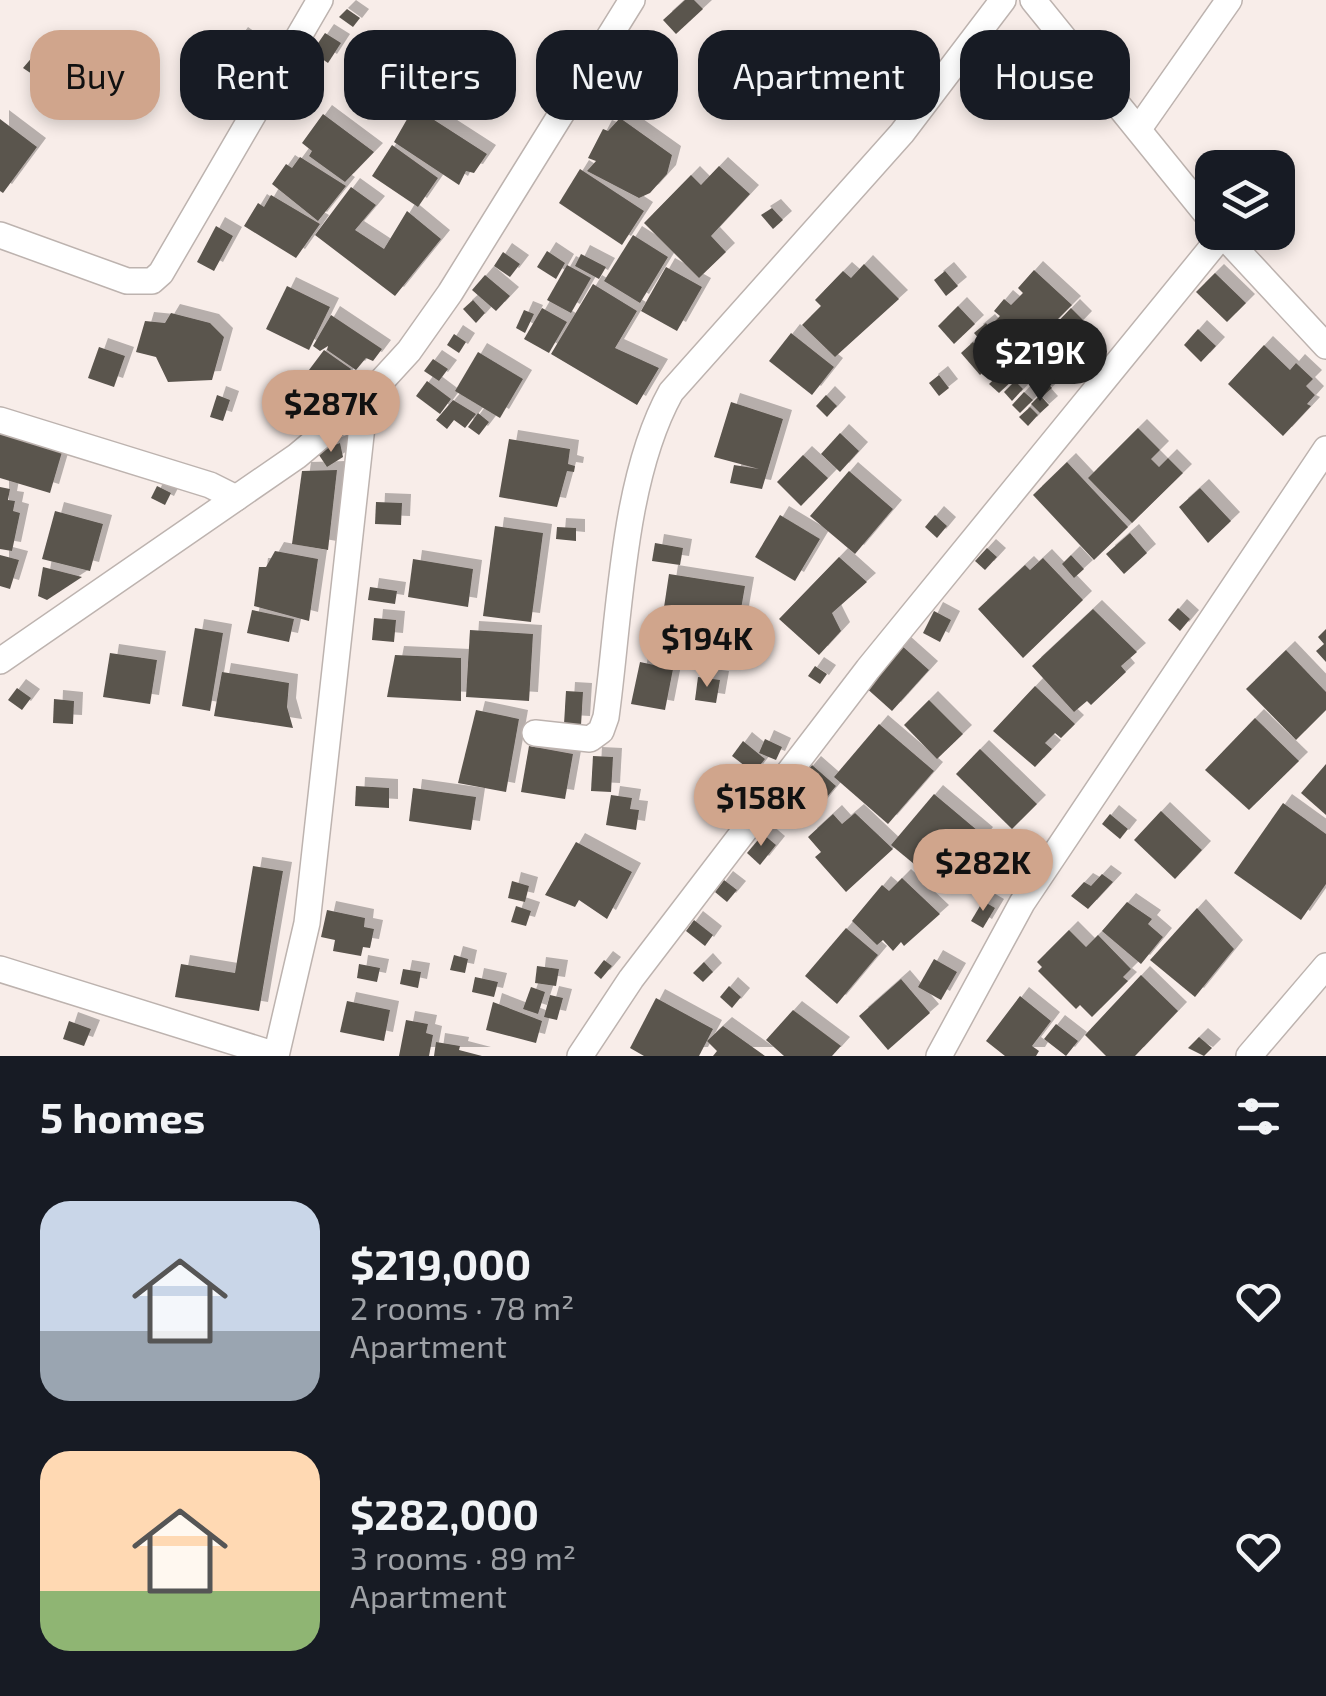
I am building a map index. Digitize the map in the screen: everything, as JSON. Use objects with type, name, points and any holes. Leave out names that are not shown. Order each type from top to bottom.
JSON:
[{"type":"street","points":[[0,235],[127,281],[152,282],[161,273],[320,0]]},
{"type":"street","points":[[0,660],[297,456],[365,398],[408,351],[450,292],[632,0]]},
{"type":"street","points":[[535,733],[590,739],[600,731],[606,717],[639,474],[650,430],[672,392],[902,134],[1003,0]]},
{"type":"street","points":[[1033,0],[1195,200]]},
{"type":"street","points":[[1140,128],[1229,0]]},
{"type":"street","points":[[580,1056],[631,979],[858,683],[1202,250]]},
{"type":"street","points":[[1239,250],[1322,330]]},
{"type":"street","points":[[0,969],[276,1056],[306,922],[365,398]]},
{"type":"street","points":[[0,420],[210,485],[236,498]]},
{"type":"street","points":[[938,1056],[1022,904],[1326,449]]},
{"type":"street","points":[[1250,1056],[1326,966]]},
{"type":"building","points":[[685,0],[694,0],[703,9],[678,32],[663,20]]},
{"type":"building","points":[[347,9],[360,18],[353,27],[339,17]]},
{"type":"building","points":[[324,34],[341,43],[328,63],[324,60]]},
{"type":"building","points":[[324,115],[374,152],[345,182],[309,156],[312,151],[302,143],[319,120],[324,120]]},
{"type":"building","points":[[0,119],[37,147],[3,193],[0,191]]},
{"type":"building","points":[[407,120],[434,120],[487,154],[474,173],[466,171],[459,185],[394,142]]},
{"type":"building","points":[[623,120],[672,155],[667,174],[650,193],[639,198],[587,171],[596,161],[588,158],[603,129],[608,131]]},
{"type":"building","points":[[392,145],[438,178],[418,207],[372,176]]},
{"type":"building","points":[[300,157],[346,186],[318,221],[272,184],[286,164],[292,168]]},
{"type":"building","points":[[719,166],[750,194],[711,236],[726,252],[699,278],[644,223],[691,175],[701,185]]},
{"type":"building","points":[[580,169],[644,211],[622,245],[559,203]]},
{"type":"building","points":[[351,187],[376,205],[355,230],[384,249],[407,211],[441,239],[395,296],[315,235]]},
{"type":"building","points":[[271,195],[320,224],[296,258],[244,226],[258,203],[264,207]]},
{"type":"building","points":[[772,208],[783,220],[773,229],[761,215]]},
{"type":"building","points":[[216,226],[233,236],[214,271],[197,262]]},
{"type":"building","points":[[633,235],[668,257],[640,303],[604,281]]},
{"type":"building","points":[[547,251],[565,263],[556,279],[537,267]]},
{"type":"building","points":[[503,252],[520,264],[510,277],[494,266]]},
{"type":"building","points":[[581,254],[606,267],[599,279],[575,266]]},
{"type":"building","points":[[864,264],[899,299],[835,357],[802,325],[821,306],[815,300],[843,271],[851,278]]},
{"type":"building","points":[[567,265],[591,278],[571,313],[547,300]]},
{"type":"building","points":[[666,267],[702,287],[677,331],[641,311]]},
{"type":"building","points":[[1034,270],[1072,305],[1042,335],[1054,347],[1042,360],[994,322],[1000,316],[994,311],[1004,299],[1011,305],[1023,293],[1018,288]]},
{"type":"building","points":[[945,271],[958,286],[946,296],[934,280]]},
{"type":"building","points":[[1215,273],[1246,303],[1227,322],[1196,292]]},
{"type":"building","points":[[485,275],[510,296],[496,311],[472,290]]},
{"type":"building","points":[[593,284],[637,311],[615,348],[659,368],[637,405],[551,354]]},
{"type":"building","points":[[287,286],[330,307],[309,350],[266,329]]},
{"type":"building","points":[[473,300],[485,313],[476,323],[463,309]]},
{"type":"building","points":[[958,306],[975,324],[954,344],[938,326]]},
{"type":"building","points":[[542,308],[567,322],[549,353],[524,339]]},
{"type":"building","points":[[1071,308],[1083,320],[1064,340],[1052,328]]},
{"type":"building","points":[[524,310],[534,314],[525,333],[516,328]]},
{"type":"building","points":[[171,313],[210,323],[224,337],[212,380],[168,382],[156,357],[136,352],[145,321],[165,323]]},
{"type":"building","points":[[331,315],[382,349],[373,361],[366,358],[356,370],[327,350],[328,346],[320,351],[313,346]]},
{"type":"building","points":[[986,323],[1000,340],[989,350],[974,333]]},
{"type":"building","points":[[1198,329],[1216,346],[1201,362],[1184,345]]},
{"type":"building","points":[[791,333],[834,367],[812,395],[769,361]]},
{"type":"building","points":[[454,334],[466,342],[459,353],[447,345]]},
{"type":"building","points":[[1007,339],[1023,358],[1011,368],[994,350]]},
{"type":"building","points":[[973,342],[993,363],[980,375],[961,353]]},
{"type":"building","points":[[1264,345],[1290,370],[1296,363],[1313,379],[1306,386],[1315,395],[1307,404],[1311,406],[1283,436],[1228,384]]},
{"type":"building","points":[[99,347],[125,356],[114,387],[88,378]]},
{"type":"building","points":[[324,350],[351,369],[335,390],[309,370]]},
{"type":"building","points":[[478,352],[523,379],[500,418],[455,391]]},
{"type":"building","points":[[433,359],[448,369],[439,381],[424,371]]},
{"type":"building","points":[[1026,361],[1037,374],[1026,383],[1016,370]]},
{"type":"building","points":[[1005,369],[1014,379],[999,393],[989,384]]},
{"type":"building","points":[[939,375],[949,388],[939,396],[929,383]]},
{"type":"building","points":[[1042,376],[1052,388],[1043,396],[1033,384]]},
{"type":"building","points":[[427,381],[451,399],[440,414],[416,396]]},
{"type":"building","points":[[1015,381],[1023,389],[1012,401],[1004,392]]},
{"type":"building","points":[[1024,392],[1033,400],[1020,413],[1012,405]]},
{"type":"building","points":[[217,395],[230,400],[223,421],[210,417]]},
{"type":"building","points":[[826,395],[837,406],[827,417],[816,406]]},
{"type":"building","points":[[1040,395],[1049,405],[1040,413],[1031,404]]},
{"type":"building","points":[[453,400],[476,414],[465,428],[454,420],[447,429],[436,420]]},
{"type":"building","points":[[731,402],[783,419],[762,489],[730,483],[734,465],[759,469],[714,457]]},
{"type":"building","points":[[1030,407],[1038,415],[1028,426],[1019,417]]},
{"type":"building","points":[[478,413],[489,422],[479,435],[468,427]]},
{"type":"building","points":[[1138,428],[1160,450],[1151,459],[1159,467],[1168,458],[1183,473],[1132,523],[1088,478]]},
{"type":"building","points":[[840,433],[859,451],[840,472],[821,454]]},
{"type":"building","points":[[0,434],[62,452],[50,493],[0,478]]},
{"type":"building","points":[[509,439],[570,449],[568,464],[575,466],[574,472],[567,471],[557,507],[499,497]]},
{"type":"building","points":[[340,443],[343,457],[327,467],[317,452]]},
{"type":"building","points":[[803,455],[828,478],[801,506],[777,482]]},
{"type":"building","points":[[1067,462],[1128,527],[1094,560],[1033,495]]},
{"type":"building","points":[[337,470],[328,550],[292,544],[302,471]]},
{"type":"building","points":[[849,471],[893,509],[855,554],[810,516]]},
{"type":"building","points":[[157,486],[171,493],[165,505],[151,498]]},
{"type":"building","points":[[0,487],[10,489],[8,500],[15,501],[13,511],[20,513],[12,551],[0,549]]},
{"type":"building","points":[[1200,488],[1231,521],[1208,543],[1179,507]]},
{"type":"building","points":[[376,502],[402,503],[401,525],[375,524]]},
{"type":"building","points":[[55,511],[103,524],[90,571],[42,559]]},
{"type":"building","points":[[780,515],[820,539],[795,581],[755,557]]},
{"type":"building","points":[[935,515],[947,526],[937,538],[925,527]]},
{"type":"building","points":[[495,526],[543,533],[531,622],[483,616]]},
{"type":"building","points":[[557,527],[576,528],[576,541],[556,539]]},
{"type":"building","points":[[1130,533],[1147,553],[1124,574],[1106,554]]},
{"type":"building","points":[[655,543],[683,548],[680,565],[652,561]]},
{"type":"building","points":[[987,548],[997,557],[985,570],[975,561]]},
{"type":"building","points":[[275,551],[318,559],[309,621],[254,606],[259,567],[266,567]]},
{"type":"building","points":[[0,555],[19,560],[10,589],[0,586]]},
{"type":"building","points":[[1071,555],[1084,569],[1074,578],[1062,564]]},
{"type":"building","points":[[839,557],[867,582],[832,613],[841,631],[819,655],[779,619]]},
{"type":"building","points":[[1043,558],[1083,600],[1023,658],[978,609],[1025,565],[1030,570]]},
{"type":"building","points":[[413,559],[473,569],[468,607],[408,597]]},
{"type":"building","points":[[43,567],[82,577],[47,600],[38,596]]},
{"type":"building","points":[[669,574],[745,586],[732,661],[694,655],[696,639],[668,635],[671,616],[663,614]]},
{"type":"building","points":[[370,587],[397,591],[395,604],[368,600]]},
{"type":"building","points":[[1178,608],[1190,619],[1180,631],[1168,620]]},
{"type":"building","points":[[1093,609],[1137,652],[1121,666],[1126,672],[1091,705],[1087,701],[1074,712],[1032,666]]},
{"type":"building","points":[[252,610],[294,619],[289,642],[247,633]]},
{"type":"building","points":[[934,611],[951,620],[940,642],[923,633]]},
{"type":"building","points":[[374,618],[396,620],[394,642],[372,640]]},
{"type":"building","points":[[195,628],[223,633],[210,711],[182,706]]},
{"type":"building","points":[[1326,629],[1326,662],[1316,651],[1324,644],[1318,637]]},
{"type":"building","points":[[470,630],[533,634],[529,701],[466,697]]},
{"type":"building","points":[[901,645],[929,670],[892,711],[864,686]]},
{"type":"building","points":[[1286,650],[1326,692],[1326,710],[1296,740],[1246,689]]},
{"type":"building","points":[[110,653],[157,660],[150,704],[103,697]]},
{"type":"building","points":[[395,655],[461,658],[461,701],[387,697]]},
{"type":"building","points":[[640,662],[673,669],[665,710],[631,704]]},
{"type":"building","points":[[815,666],[827,674],[820,684],[808,676]]},
{"type":"building","points":[[222,672],[289,683],[287,707],[293,728],[214,716]]},
{"type":"building","points":[[698,677],[720,680],[716,703],[695,700]]},
{"type":"building","points":[[1035,686],[1075,724],[1061,738],[1055,733],[1045,743],[1052,749],[1035,767],[993,731]]},
{"type":"building","points":[[17,688],[31,698],[22,710],[8,700]]},
{"type":"building","points":[[566,691],[583,692],[581,725],[564,724]]},
{"type":"building","points":[[54,699],[74,701],[73,724],[53,723]]},
{"type":"building","points":[[929,700],[963,734],[937,759],[904,725]]},
{"type":"building","points":[[476,710],[519,719],[506,792],[458,783]]},
{"type":"building","points":[[1255,718],[1299,761],[1249,810],[1205,770]]},
{"type":"building","points":[[879,724],[934,771],[888,824],[834,777]]},
{"type":"building","points":[[765,739],[782,747],[776,760],[759,753]]},
{"type":"building","points":[[743,741],[765,759],[754,773],[732,756]]},
{"type":"building","points":[[529,746],[573,754],[565,799],[521,792]]},
{"type":"building","points":[[980,749],[1037,804],[1012,829],[956,774]]},
{"type":"building","points":[[593,756],[613,757],[611,792],[591,791]]},
{"type":"building","points":[[1326,764],[1326,815],[1301,793]]},
{"type":"building","points":[[812,765],[836,786],[809,819],[793,806],[798,800],[789,792]]},
{"type":"building","points":[[356,786],[389,788],[389,808],[355,806]]},
{"type":"building","points":[[413,788],[476,797],[471,830],[409,821]]},
{"type":"building","points":[[934,794],[984,836],[942,887],[891,845]]},
{"type":"building","points":[[611,795],[632,798],[630,809],[639,810],[636,830],[606,825]]},
{"type":"building","points":[[1283,803],[1326,834],[1326,884],[1301,920],[1234,873]]},
{"type":"building","points":[[1161,811],[1202,850],[1175,879],[1134,840]]},
{"type":"building","points":[[855,813],[893,849],[846,892],[815,857],[821,852],[808,837],[833,814],[842,824]]},
{"type":"building","points":[[1110,814],[1128,829],[1120,839],[1102,824]]},
{"type":"building","points":[[763,834],[776,845],[760,865],[747,853]]},
{"type":"building","points":[[576,842],[632,872],[607,919],[579,900],[575,907],[545,895]]},
{"type":"building","points":[[253,866],[283,871],[259,1011],[175,997],[181,964],[235,973]]},
{"type":"building","points":[[1102,874],[1113,882],[1088,909],[1071,896],[1084,882],[1091,886]]},
{"type":"building","points":[[902,878],[940,914],[893,951],[883,940],[877,945],[852,921],[882,885],[889,891]]},
{"type":"building","points":[[724,880],[737,890],[727,902],[715,892]]},
{"type":"building","points":[[512,881],[529,886],[525,902],[508,898]]},
{"type":"building","points":[[983,901],[995,908],[983,928],[971,921]]},
{"type":"building","points":[[1127,902],[1152,919],[1148,924],[1163,937],[1141,964],[1102,931]]},
{"type":"building","points":[[516,906],[531,911],[526,926],[511,922]]},
{"type":"building","points":[[1197,908],[1234,949],[1195,997],[1150,960]]},
{"type":"building","points":[[327,910],[365,918],[364,927],[374,929],[370,948],[363,947],[361,956],[333,951],[335,940],[321,937]]},
{"type":"building","points":[[694,920],[713,935],[705,946],[686,931]]},
{"type":"building","points":[[846,928],[878,955],[837,1004],[805,976]]},
{"type":"building","points":[[1069,930],[1086,947],[1098,935],[1131,969],[1123,977],[1128,981],[1092,1017],[1080,1005],[1076,1009],[1038,971],[1042,967],[1037,962]]},
{"type":"building","points":[[454,955],[468,959],[465,973],[450,970]]},
{"type":"building","points":[[934,959],[957,972],[941,1000],[918,987]]},
{"type":"building","points":[[604,960],[612,966],[601,979],[594,973]]},
{"type":"building","points":[[704,962],[713,972],[703,982],[693,973]]},
{"type":"building","points":[[359,964],[380,968],[377,982],[357,978]]},
{"type":"building","points":[[537,966],[559,969],[556,986],[535,983]]},
{"type":"building","points":[[403,969],[421,972],[418,988],[400,984]]},
{"type":"building","points":[[1141,975],[1178,1011],[1135,1056],[1106,1056],[1085,1035]]},
{"type":"building","points":[[475,977],[498,982],[494,997],[472,992]]},
{"type":"building","points":[[901,979],[930,1013],[888,1050],[859,1016]]},
{"type":"building","points":[[729,986],[741,997],[732,1008],[720,997]]},
{"type":"building","points":[[531,987],[545,992],[538,1014],[523,1009]]},
{"type":"building","points":[[550,995],[563,998],[557,1020],[544,1017]]},
{"type":"building","points":[[1020,996],[1051,1021],[1032,1046],[1039,1051],[1036,1056],[1005,1056],[986,1041]]},
{"type":"building","points":[[656,998],[713,1029],[699,1056],[644,1056],[630,1048]]},
{"type":"building","points":[[347,1001],[390,1010],[384,1041],[340,1032]]},
{"type":"building","points":[[493,1002],[542,1021],[536,1043],[486,1030]]},
{"type":"building","points":[[793,1010],[841,1046],[832,1056],[784,1056],[766,1040]]},
{"type":"building","points":[[406,1020],[428,1024],[426,1033],[433,1035],[429,1056],[399,1056]]},
{"type":"building","points":[[69,1021],[91,1029],[84,1046],[63,1039]]},
{"type":"building","points":[[1056,1024],[1078,1041],[1066,1056],[1044,1039]]},
{"type":"building","points":[[723,1026],[765,1056],[713,1056],[717,1051],[707,1041]]},
{"type":"building","points":[[1199,1037],[1212,1048],[1204,1056],[1188,1048]]},
{"type":"building","points":[[436,1042],[460,1046],[459,1050],[482,1056],[434,1056]]}]
